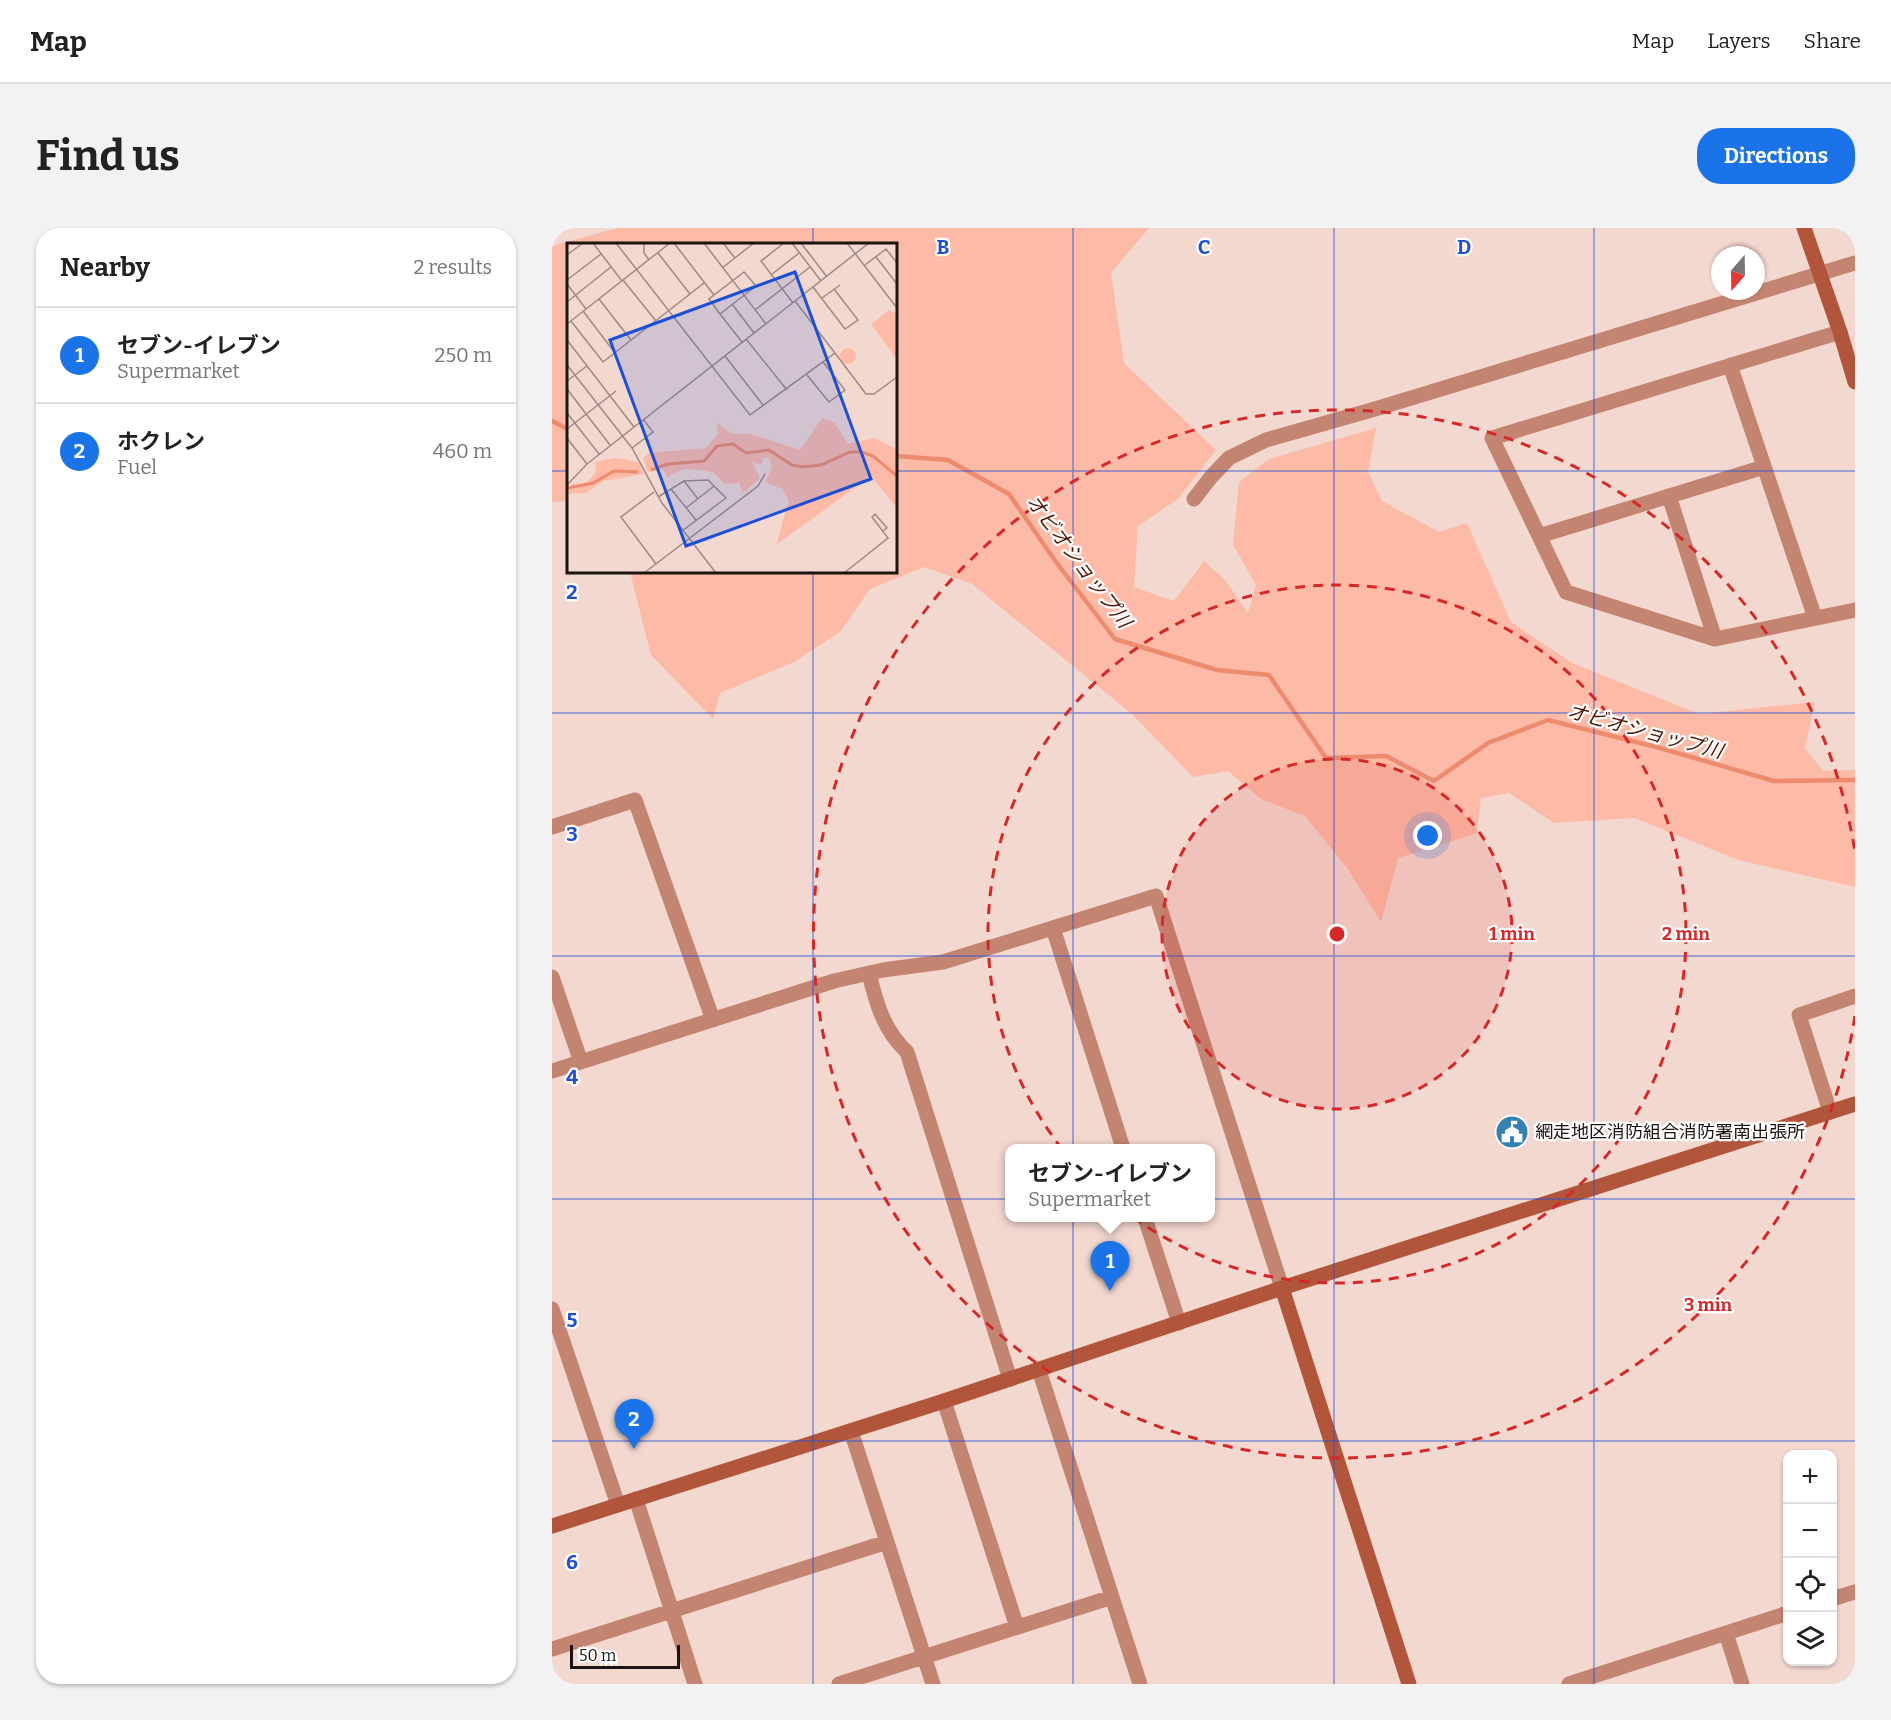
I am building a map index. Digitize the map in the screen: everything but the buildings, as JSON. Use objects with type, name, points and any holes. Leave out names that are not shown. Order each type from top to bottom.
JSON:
[{"type":"street","points":[[1804,228],[1855,382]]},
{"type":"street","points":[[1194,500],[1229,458],[1266,440],[1375,410],[1855,263]]},
{"type":"street","points":[[1840,332],[1492,438],[1566,592],[1715,639],[1855,610]]},
{"type":"street","points":[[1730,365],[1815,618]]},
{"type":"street","points":[[1539,536],[1764,466]]},
{"type":"street","points":[[1669,496],[1715,639]]},
{"type":"street","points":[[552,827],[635,800],[713,1020]]},
{"type":"street","points":[[552,1071],[834,981],[869,973],[943,962],[1156,896],[1409,1684]]},
{"type":"street","points":[[1053,928],[1121,1144]]},
{"type":"street","points":[[869,973],[876,1003],[886,1026],[907,1052],[1010,1379]]},
{"type":"street","points":[[552,977],[581,1062]]},
{"type":"street","points":[[1830,1113],[1799,1015],[1855,996]]},
{"type":"street","points":[[552,1526],[944,1401],[1282,1288],[1855,1104]]},
{"type":"street","points":[[1147,1222],[1179,1323]]},
{"type":"street","points":[[552,1309],[618,1505]]},
{"type":"street","points":[[1039,1370],[1140,1684]]},
{"type":"street","points":[[944,1401],[1017,1627]]},
{"type":"street","points":[[851,1431],[933,1684]]},
{"type":"street","points":[[636,1499],[695,1684]]},
{"type":"street","points":[[552,1649],[887,1542]]},
{"type":"street","points":[[1837,1598],[1855,1592]]},
{"type":"street","points":[[839,1684],[1112,1597]]},
{"type":"street","points":[[1569,1684],[1783,1615]]},
{"type":"street","points":[[1726,1633],[1742,1684]]},
{"type":"shaded area","points":[[618,228],[1149,228],[1111,273],[1124,363],[1216,450],[1178,499],[1138,526],[1134,587],[1174,601],[1204,561],[1226,581],[1248,613],[1256,585],[1233,545],[1239,482],[1269,459],[1376,428],[1368,472],[1382,501],[1439,532],[1467,523],[1511,622],[1572,663],[1699,714],[1815,702],[1805,748],[1823,771],[1855,770],[1855,887],[1738,860],[1635,818],[1554,823],[1509,793],[1481,798],[1477,833],[1398,858],[1381,922],[1348,869],[1305,816],[1261,799],[1228,771],[1193,777],[1132,714],[972,584],[924,567],[870,589],[840,632],[794,662],[720,693],[713,719],[651,655],[630,573],[897,573],[897,243],[567,243],[567,501],[552,502],[552,246]]},
{"type":"waterway","name":"オビオショップ川","points":[[552,421],[567,428]]},
{"type":"waterway","name":"オビオショップ川","points":[[897,456],[948,460],[1009,494],[1056,562],[1115,639],[1217,670],[1269,675],[1326,758],[1386,756],[1434,781],[1488,743],[1548,720],[1660,748],[1774,781],[1855,780]]},
{"type":"place","name":"網走地区消防組合消防署南出張所","points":[[1512,1132]]},
{"type":"place","name":"セブン-イレブン","points":[[1110,1291]]},
{"type":"place","name":"ホクレン","points":[[634,1449]]}]
